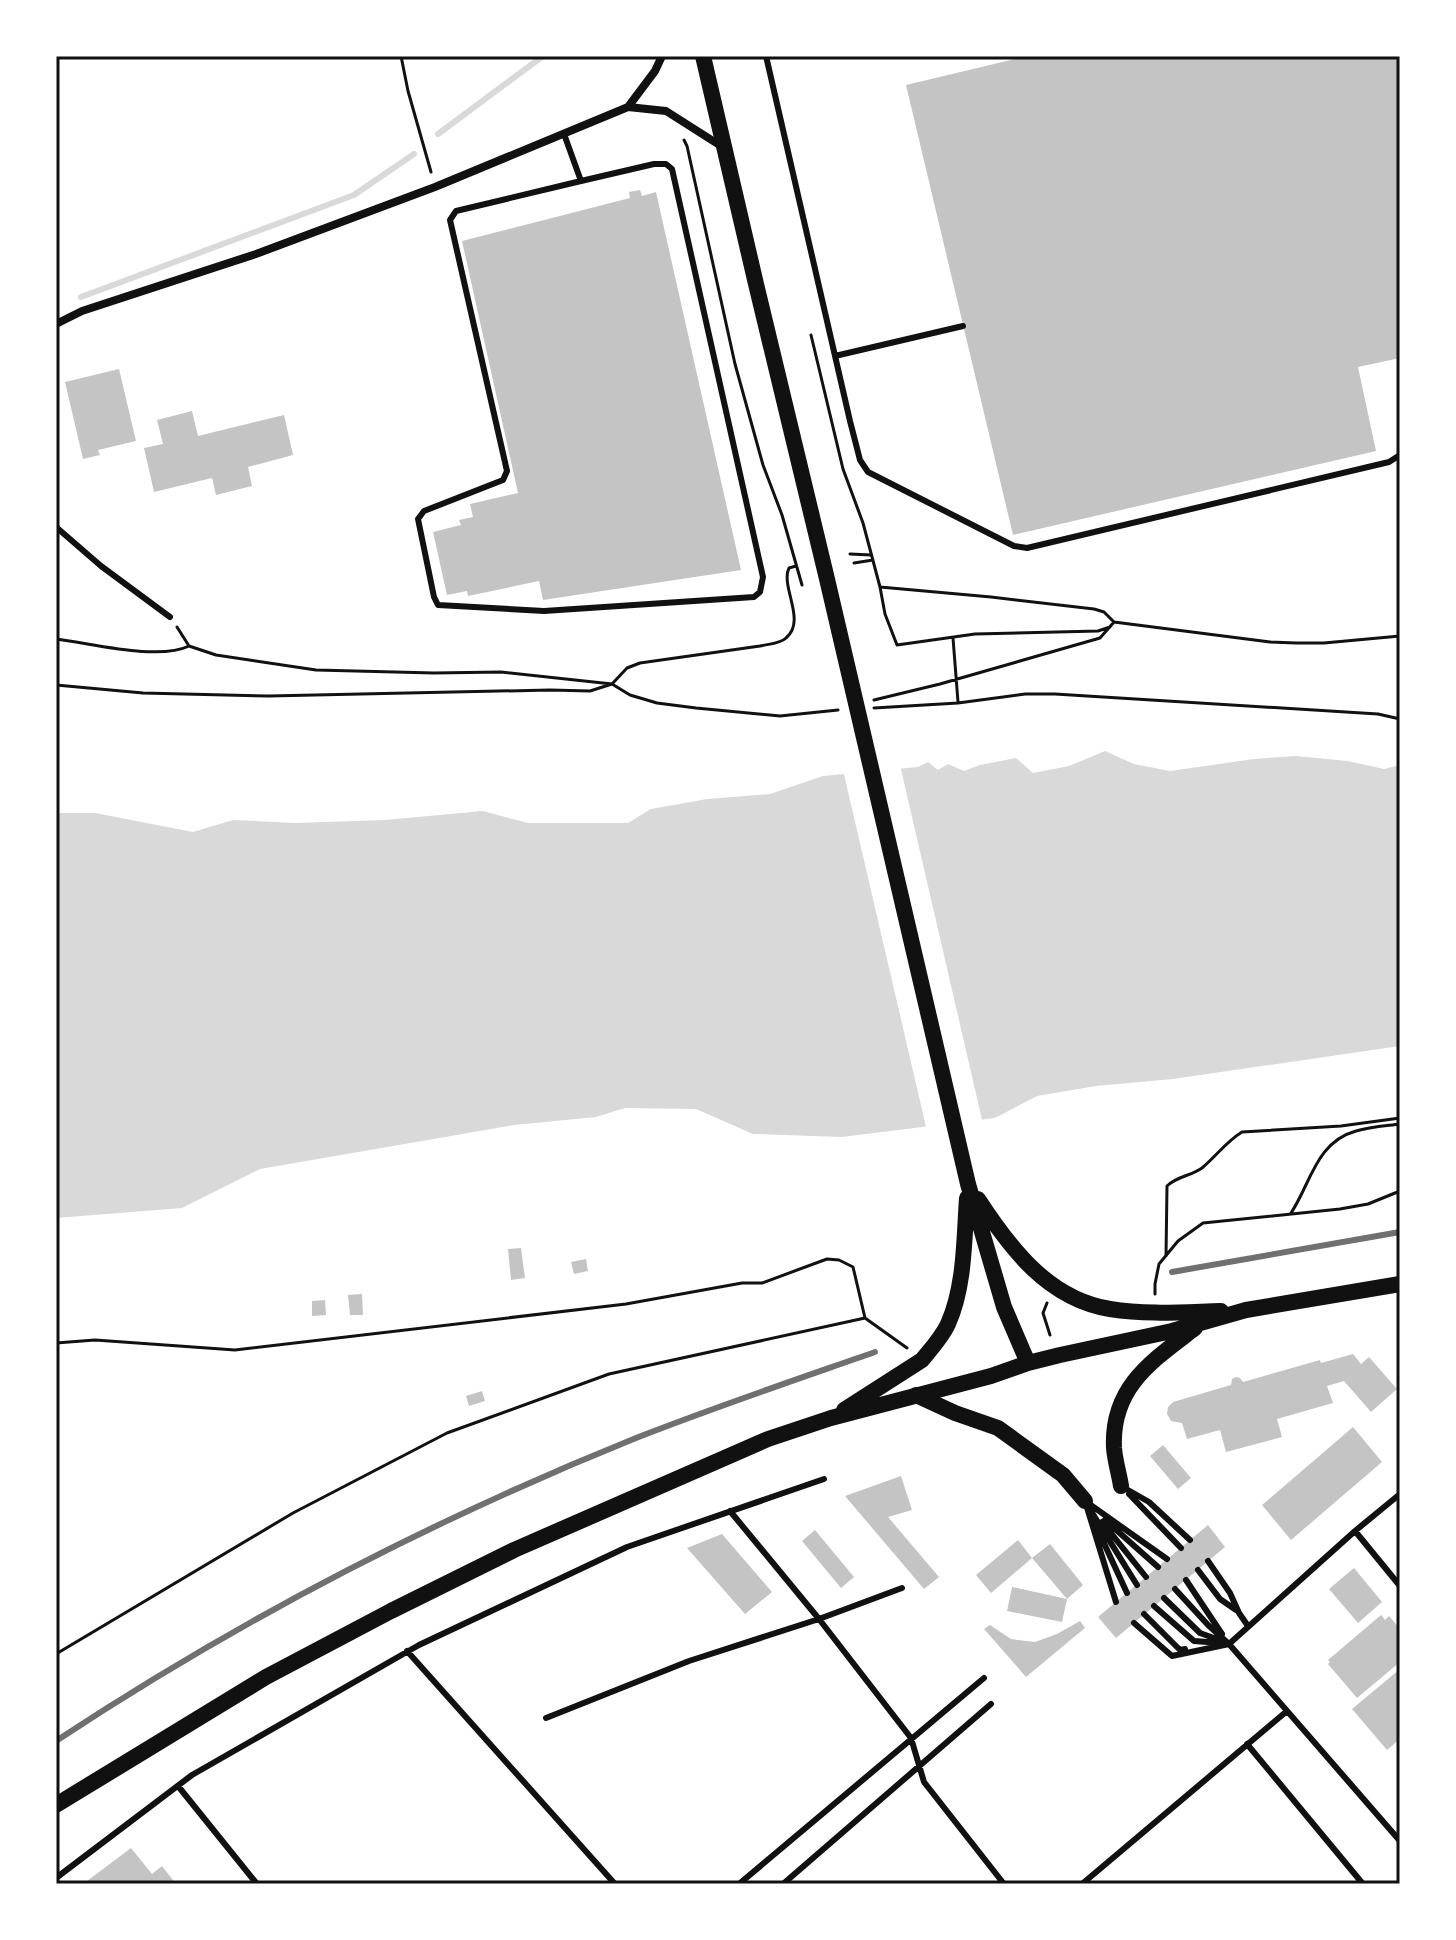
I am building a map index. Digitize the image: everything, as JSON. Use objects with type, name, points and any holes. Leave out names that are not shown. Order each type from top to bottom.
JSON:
[{"type":"main road","points":[[703,56],[968,1184],[1004,1307],[1028,1363]]},
{"type":"main road","points":[[968,1184],[1010,1245],[1036,1273],[1073,1297],[1108,1309],[1157,1312],[1246,1310]]},
{"type":"main road","points":[[831,1418],[922,1360],[947,1325],[956,1297],[964,1244],[968,1184]]},
{"type":"main road","points":[[56,1805],[266,1677],[404,1604],[514,1550],[768,1439],[831,1418],[991,1376],[1028,1363],[1246,1310],[1400,1284]]},
{"type":"main road","points":[[1121,1486],[1114,1450],[1120,1407],[1135,1378],[1201,1323]]},
{"type":"main road","points":[[916,1395],[998,1428],[1063,1475],[1085,1501]]},
{"type":"street","points":[[628,107],[655,71],[662,56]]},
{"type":"street","points":[[56,324],[82,311],[256,254],[435,187],[628,107],[666,111],[725,148]]},
{"type":"lane","points":[[766,56],[860,460],[868,472],[1014,546],[1027,548],[1389,462],[1400,455]]},
{"type":"lane","points":[[564,134],[581,181]]},
{"type":"lane","points":[[654,164],[666,164],[672,169],[763,577],[760,592],[754,597],[544,611],[438,605],[434,597],[418,519],[424,511],[503,480],[507,471],[450,220],[456,211],[581,181],[654,164]]},
{"type":"lane","points":[[835,356],[963,326]]},
{"type":"lane","points":[[56,527],[101,566],[170,617]]},
{"type":"lane","points":[[56,1878],[192,1775],[407,1651],[627,1547],[824,1479]]},
{"type":"lane","points":[[1121,1486],[1149,1502],[1190,1540]]},
{"type":"lane","points":[[1121,1486],[1181,1548]]},
{"type":"lane","points":[[1134,1623],[1172,1656],[1229,1644],[1400,1494]]},
{"type":"lane","points":[[1085,1501],[1167,1559]]},
{"type":"lane","points":[[1085,1501],[1158,1567]]},
{"type":"lane","points":[[1085,1501],[1146,1577]]},
{"type":"lane","points":[[1085,1501],[1137,1585]]},
{"type":"lane","points":[[1085,1501],[1127,1593]]},
{"type":"lane","points":[[1085,1501],[1116,1602]]},
{"type":"lane","points":[[730,1511],[911,1738],[924,1782],[1004,1884]]},
{"type":"lane","points":[[1355,1531],[1400,1586]]},
{"type":"lane","points":[[1208,1561],[1248,1626]]},
{"type":"lane","points":[[1198,1570],[1220,1599],[1239,1613]]},
{"type":"lane","points":[[1186,1580],[1229,1644]]},
{"type":"lane","points":[[546,1718],[689,1661],[819,1619],[902,1588]]},
{"type":"lane","points":[[1175,1589],[1229,1644],[1400,1841]]},
{"type":"lane","points":[[1164,1598],[1200,1633],[1229,1644]]},
{"type":"lane","points":[[1154,1606],[1194,1641],[1229,1644]]},
{"type":"lane","points":[[1144,1614],[1180,1650],[1229,1644]]},
{"type":"lane","points":[[407,1651],[615,1884]]},
{"type":"lane","points":[[739,1884],[984,1678]]},
{"type":"lane","points":[[783,1884],[991,1704]]},
{"type":"lane","points":[[1082,1884],[1287,1711]]},
{"type":"lane","points":[[1247,1744],[1363,1884]]},
{"type":"lane","points":[[178,1786],[257,1884]]},
{"type":"path","points":[[401,56],[435,187]]},
{"type":"path","points":[[681,135],[687,146],[735,364],[763,465],[782,515],[802,585]]},
{"type":"path","points":[[811,335],[843,469],[855,499],[885,614],[897,645],[975,634],[1098,631],[1110,627]]},
{"type":"path","points":[[850,554],[872,555]]},
{"type":"path","points":[[854,563],[873,560]]},
{"type":"path","points":[[56,685],[143,693],[269,696],[590,691],[612,684],[627,668],[640,663],[760,646],[786,638],[792,629],[794,612],[786,574],[789,568],[796,566]]},
{"type":"path","points":[[880,587],[1094,609],[1104,612],[1114,622],[1270,642],[1324,643],[1400,636]]},
{"type":"path","points":[[170,617],[189,646],[216,655],[316,670],[501,672],[612,684],[630,695],[657,703],[780,716],[849,708]]},
{"type":"path","points":[[1114,622],[1100,638],[864,705],[958,703],[1025,694],[1055,694],[1378,714],[1400,719]]},
{"type":"path","points":[[953,638],[958,703]]},
{"type":"path","points":[[56,639],[142,651],[179,651],[189,646]]},
{"type":"path","points":[[1166,1256],[1167,1186],[1202,1168],[1242,1132],[1341,1126],[1400,1118]]},
{"type":"path","points":[[1291,1213],[1319,1159],[1334,1140],[1356,1131],[1400,1124]]},
{"type":"path","points":[[1157,1312],[1155,1284],[1159,1264],[1178,1241],[1203,1223],[1340,1209],[1368,1204],[1400,1191]]},
{"type":"path","points":[[56,1343],[95,1340],[235,1350],[626,1304],[742,1283],[762,1283],[827,1259],[839,1260],[853,1267],[865,1318],[922,1360]]},
{"type":"path","points":[[1047,1303],[1043,1313],[1050,1335]]},
{"type":"path","points":[[56,1654],[293,1513],[447,1433],[609,1374],[865,1318]]},
{"type":"shaded area","points":[[1105,751],[1134,764],[1170,771],[1296,756],[1348,761],[1384,769],[1400,765],[1400,1046],[1173,1079],[1096,1086],[1037,1096],[995,1118],[842,1137],[753,1134],[696,1109],[625,1108],[596,1117],[514,1125],[260,1169],[182,1208],[56,1218],[56,813],[95,813],[193,832],[233,820],[295,823],[385,820],[483,811],[528,823],[628,823],[651,809],[707,799],[770,794],[823,776],[918,767],[928,762],[938,770],[948,764],[964,771],[1016,758],[1033,773],[1069,766]]},
{"type":"pier","points":[[900,765],[983,1124],[927,1131],[843,770]]},
{"type":"building","points":[[1027,56],[1400,56],[1400,358],[1358,367],[1376,451],[1013,535],[906,85]]},
{"type":"building","points":[[640,190],[642,196],[656,192],[741,570],[543,600],[539,581],[468,596],[467,591],[447,595],[433,532],[461,525],[459,520],[473,517],[470,504],[518,493],[462,241],[630,198],[629,192]]},
{"type":"building","points":[[119,369],[136,441],[98,450],[100,455],[83,459],[65,382]]},
{"type":"building","points":[[192,411],[198,436],[284,415],[293,455],[248,467],[252,486],[216,495],[212,478],[154,492],[144,448],[163,444],[157,420]]},
{"type":"building","points":[[521,1248],[525,1278],[511,1280],[508,1249]]},
{"type":"building","points":[[586,1259],[588,1271],[574,1274],[571,1262]]},
{"type":"building","points":[[362,1294],[363,1315],[350,1315],[348,1295]]},
{"type":"building","points":[[325,1300],[326,1315],[312,1316],[312,1301]]},
{"type":"building","points":[[1353,1354],[1361,1364],[1369,1357],[1397,1389],[1371,1412],[1344,1381],[1327,1386],[1333,1403],[1277,1419],[1282,1437],[1226,1452],[1220,1430],[1187,1439],[1182,1423],[1171,1421],[1167,1414],[1173,1402],[1231,1385],[1236,1377],[1243,1382]]},
{"type":"building","points":[[482,1391],[485,1401],[469,1406],[466,1396]]},
{"type":"building","points":[[1353,1427],[1382,1462],[1291,1540],[1262,1505]]},
{"type":"building","points":[[1163,1445],[1191,1478],[1178,1489],[1150,1456]]},
{"type":"building","points":[[901,1476],[912,1510],[888,1517],[939,1577],[924,1589],[845,1496]]},
{"type":"building","points":[[1208,1525],[1225,1547],[1116,1638],[1098,1617]]},
{"type":"building","points":[[815,1530],[854,1577],[841,1588],[802,1541]]},
{"type":"building","points":[[722,1534],[772,1592],[745,1614],[687,1548]]},
{"type":"building","points":[[1018,1540],[1032,1558],[991,1593],[976,1575]]},
{"type":"building","points":[[1050,1544],[1083,1585],[1067,1599],[1032,1558]]},
{"type":"building","points":[[1354,1568],[1382,1602],[1358,1623],[1329,1589]]},
{"type":"building","points":[[1012,1587],[1067,1599],[1062,1622],[1007,1611]]},
{"type":"building","points":[[1381,1615],[1385,1620],[1389,1616],[1400,1629],[1400,1662],[1357,1698],[1328,1664],[1328,1660]]},
{"type":"building","points":[[1080,1621],[1085,1628],[1026,1677],[984,1629],[990,1625],[1011,1639],[1035,1642]]},
{"type":"building","points":[[1400,1669],[1400,1739],[1387,1750],[1352,1709]]},
{"type":"building","points":[[131,1848],[152,1874],[162,1866],[176,1884],[83,1884]]},
{"type":"waterway","points":[[438,134],[543,56]]},
{"type":"waterway","points":[[81,297],[354,195],[414,154]]},
{"type":"railway","points":[[1172,1272],[1400,1232]]},
{"type":"railway","points":[[56,1741],[194,1655],[412,1538],[636,1438],[875,1352]]}]
